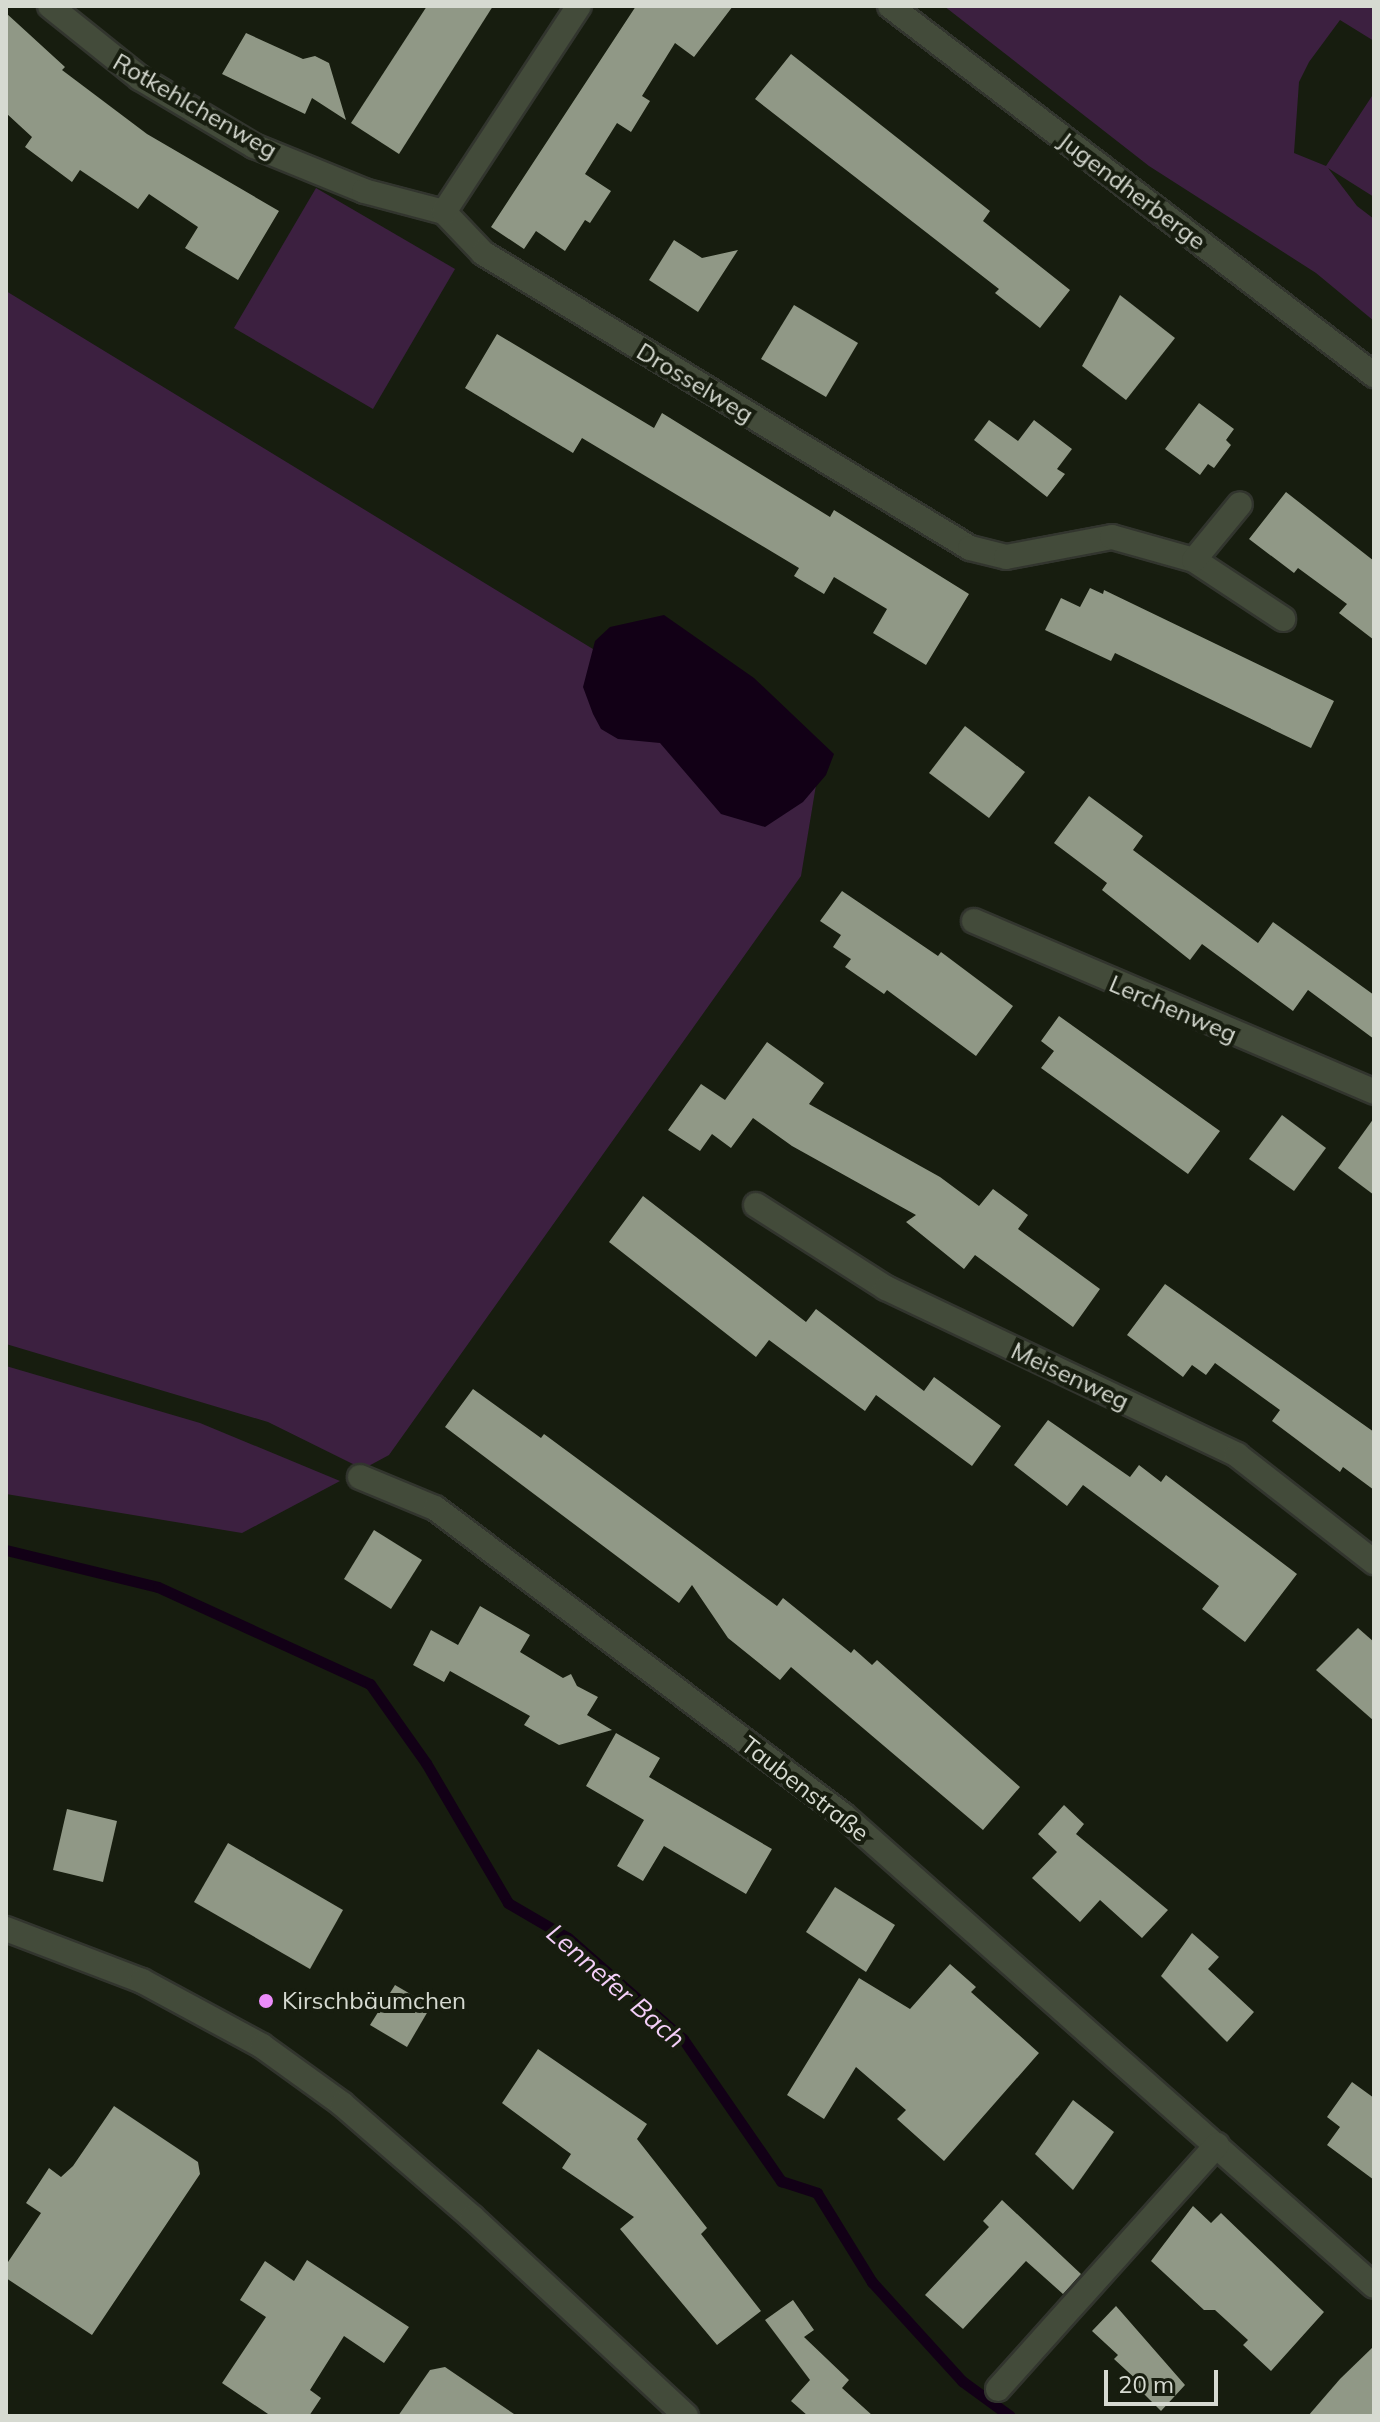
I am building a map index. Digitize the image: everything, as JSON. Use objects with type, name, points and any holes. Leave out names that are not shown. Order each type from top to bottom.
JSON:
[{"type":"street","name":"Rotkehlchenweg","points":[[50,6],[140,78],[254,146],[364,191],[444,212]]},
{"type":"street","points":[[444,212],[579,6]]},
{"type":"street","name":"Jugendherberge","points":[[890,6],[1374,375]]},
{"type":"street","name":"Drosselweg","points":[[444,212],[483,253],[970,548],[1006,557],[1112,537],[1194,560],[1283,619]]},
{"type":"street","points":[[1194,560],[1240,504]]},
{"type":"street","name":"Lerchenweg","points":[[974,921],[1374,1092]]},
{"type":"street","name":"Meisenweg","points":[[756,1205],[886,1288],[1237,1455],[1374,1562]]},
{"type":"street","name":"Taubenstraße","points":[[360,1477],[435,1508],[843,1815],[1374,2286]]},
{"type":"street","points":[[6,1929],[142,1981],[262,2046],[342,2104],[472,2217],[686,2416]]},
{"type":"street","points":[[998,2389],[1217,2145]]},
{"type":"shaded area","points":[[944,6],[1374,6],[1374,41],[1340,20],[1309,62],[1299,82],[1294,153],[1326,166],[1374,93],[1374,197],[1328,168],[1357,206],[1374,219],[1374,321],[1316,273],[1149,166]]},
{"type":"shaded area","points":[[316,188],[455,269],[373,409],[234,328]]},
{"type":"shaded area","points":[[6,291],[816,785],[801,876],[389,1455],[363,1469],[268,1422],[6,1344]]},
{"type":"shaded area","points":[[664,615],[754,678],[834,754],[826,775],[803,802],[765,827],[721,814],[660,743],[618,739],[601,729],[593,714],[583,687],[595,641],[610,627]]},
{"type":"shaded area","points":[[6,1366],[200,1423],[340,1481],[242,1533],[6,1494]]},
{"type":"building","points":[[427,6],[493,6],[399,154],[351,123]]},
{"type":"building","points":[[636,6],[733,6],[694,57],[675,43],[642,96],[650,101],[631,132],[617,123],[585,174],[611,191],[590,223],[585,220],[565,251],[536,231],[524,249],[491,227]]},
{"type":"building","points":[[6,13],[65,67],[62,70],[147,134],[279,211],[238,280],[185,248],[198,227],[149,194],[138,209],[80,170],[72,182],[25,147],[32,137],[6,113]]},
{"type":"building","points":[[246,33],[303,59],[315,56],[329,63],[346,120],[312,98],[305,114],[222,74]]},
{"type":"building","points":[[791,54],[990,211],[983,221],[1070,290],[1040,328],[995,293],[999,289],[755,99]]},
{"type":"building","points":[[674,240],[702,258],[738,250],[698,312],[649,280]]},
{"type":"building","points":[[1120,295],[1175,338],[1126,400],[1082,366]]},
{"type":"building","points":[[794,305],[858,343],[826,397],[761,359]]},
{"type":"building","points":[[497,334],[654,428],[662,413],[830,517],[834,510],[969,594],[926,665],[873,633],[887,609],[834,577],[824,594],[794,576],[799,568],[582,438],[573,453],[465,388]]},
{"type":"building","points":[[1199,403],[1234,429],[1226,440],[1231,445],[1214,468],[1208,464],[1200,475],[1165,449]]},
{"type":"building","points":[[989,420],[1018,441],[1034,420],[1072,449],[1057,469],[1065,474],[1047,497],[974,440]]},
{"type":"building","points":[[1286,492],[1374,561],[1374,640],[1339,613],[1347,604],[1298,568],[1294,573],[1249,539]]},
{"type":"building","points":[[1090,588],[1103,594],[1104,590],[1334,701],[1311,748],[1115,653],[1111,661],[1045,630],[1061,598],[1080,607]]},
{"type":"building","points":[[965,726],[1025,772],[989,818],[929,773]]},
{"type":"building","points":[[1089,796],[1143,836],[1133,850],[1258,943],[1273,922],[1374,995],[1374,1039],[1308,990],[1293,1011],[1202,944],[1190,960],[1102,890],[1107,883],[1054,843]]},
{"type":"building","points":[[842,891],[938,956],[941,952],[1013,1006],[976,1056],[887,990],[884,994],[845,967],[851,959],[833,947],[841,935],[820,921]]},
{"type":"building","points":[[1059,1016],[1220,1131],[1188,1174],[1041,1068],[1054,1051],[1041,1041]]},
{"type":"building","points":[[767,1042],[824,1083],[809,1104],[940,1177],[979,1206],[993,1189],[1028,1215],[1018,1229],[1100,1289],[1073,1327],[975,1255],[964,1269],[906,1222],[916,1215],[792,1146],[753,1118],[731,1148],[712,1134],[700,1151],[668,1130],[701,1084],[725,1100]]},
{"type":"building","points":[[1282,1115],[1326,1148],[1294,1191],[1249,1159]]},
{"type":"building","points":[[1374,1118],[1374,1195],[1338,1168]]},
{"type":"building","points":[[643,1196],[806,1322],[816,1309],[924,1391],[934,1377],[1001,1426],[972,1466],[876,1395],[865,1411],[769,1340],[756,1357],[609,1242]]},
{"type":"building","points":[[1165,1284],[1374,1432],[1374,1490],[1343,1467],[1340,1472],[1272,1421],[1280,1410],[1215,1363],[1206,1375],[1192,1365],[1183,1377],[1127,1335]]},
{"type":"building","points":[[473,1389],[541,1438],[544,1434],[777,1606],[783,1598],[851,1653],[854,1649],[872,1665],[877,1660],[1020,1787],[983,1830],[791,1667],[780,1680],[728,1638],[692,1585],[679,1603],[445,1427]]},
{"type":"building","points":[[1048,1420],[1130,1477],[1139,1465],[1161,1482],[1166,1475],[1297,1574],[1245,1642],[1202,1609],[1219,1586],[1083,1485],[1067,1506],[1014,1465]]},
{"type":"building","points":[[374,1530],[422,1560],[391,1609],[344,1579]]},
{"type":"building","points":[[480,1606],[530,1635],[520,1652],[563,1678],[571,1674],[577,1686],[598,1697],[587,1715],[612,1730],[559,1745],[524,1725],[530,1716],[450,1671],[444,1682],[413,1665],[431,1630],[458,1645]]},
{"type":"building","points":[[1358,1628],[1374,1642],[1374,1721],[1316,1670]]},
{"type":"building","points":[[616,1733],[660,1758],[649,1777],[772,1849],[746,1894],[664,1846],[643,1881],[617,1866],[644,1820],[586,1786]]},
{"type":"building","points":[[1064,1805],[1084,1824],[1076,1834],[1168,1910],[1142,1938],[1100,1900],[1080,1922],[1032,1878],[1057,1852],[1038,1834]]},
{"type":"building","points":[[67,1809],[117,1821],[103,1882],[53,1870]]},
{"type":"building","points":[[228,1843],[343,1910],[310,1969],[194,1902]]},
{"type":"building","points":[[835,1887],[895,1925],[866,1972],[806,1932]]},
{"type":"building","points":[[1192,1933],[1219,1957],[1208,1969],[1254,2012],[1227,2042],[1161,1976]]},
{"type":"building","points":[[950,1964],[976,1987],[971,1992],[1039,2053],[944,2161],[897,2119],[906,2110],[856,2067],[824,2119],[787,2095],[859,1978],[910,2009]]},
{"type":"building","points":[[395,1985],[431,2006],[407,2047],[370,2025]]},
{"type":"building","points":[[538,2049],[647,2124],[637,2139],[707,2228],[701,2234],[761,2311],[717,2345],[620,2229],[634,2217],[562,2168],[571,2154],[502,2103]]},
{"type":"building","points":[[1352,2082],[1374,2098],[1374,2180],[1327,2145],[1340,2127],[1327,2117]]},
{"type":"building","points":[[1073,2100],[1114,2132],[1073,2190],[1035,2154]]},
{"type":"building","points":[[114,2106],[198,2162],[200,2174],[92,2335],[6,2278],[6,2265],[41,2213],[26,2203],[49,2168],[61,2177],[73,2166]]},
{"type":"building","points":[[1002,2200],[1081,2274],[1063,2294],[1026,2261],[963,2329],[925,2295],[989,2227],[983,2221]]},
{"type":"building","points":[[1193,2206],[1211,2223],[1221,2213],[1324,2312],[1271,2371],[1243,2345],[1248,2340],[1215,2310],[1204,2310],[1151,2261]]},
{"type":"building","points":[[307,2260],[409,2327],[384,2363],[344,2336],[310,2390],[321,2398],[309,2416],[271,2416],[222,2383],[266,2317],[240,2300],[265,2261],[294,2281]]},
{"type":"building","points":[[793,2300],[814,2330],[804,2337],[849,2380],[842,2388],[873,2416],[808,2416],[791,2401],[810,2380],[765,2320]]},
{"type":"building","points":[[1116,2306],[1185,2385],[1161,2411],[1135,2385],[1139,2382],[1114,2359],[1118,2355],[1092,2331]]},
{"type":"building","points":[[1374,2346],[1374,2416],[1308,2416],[1340,2379]]},
{"type":"building","points":[[445,2367],[517,2416],[398,2416],[430,2370]]},
{"type":"waterway","name":"Lennefer Bach","points":[[6,1550],[158,1587],[370,1684],[426,1763],[508,1903],[568,1938],[683,2039],[781,2181],[817,2193],[872,2282],[962,2381],[1010,2416]]},
{"type":"place","name":"Kirschbäumchen","points":[[266,2001]]}]
